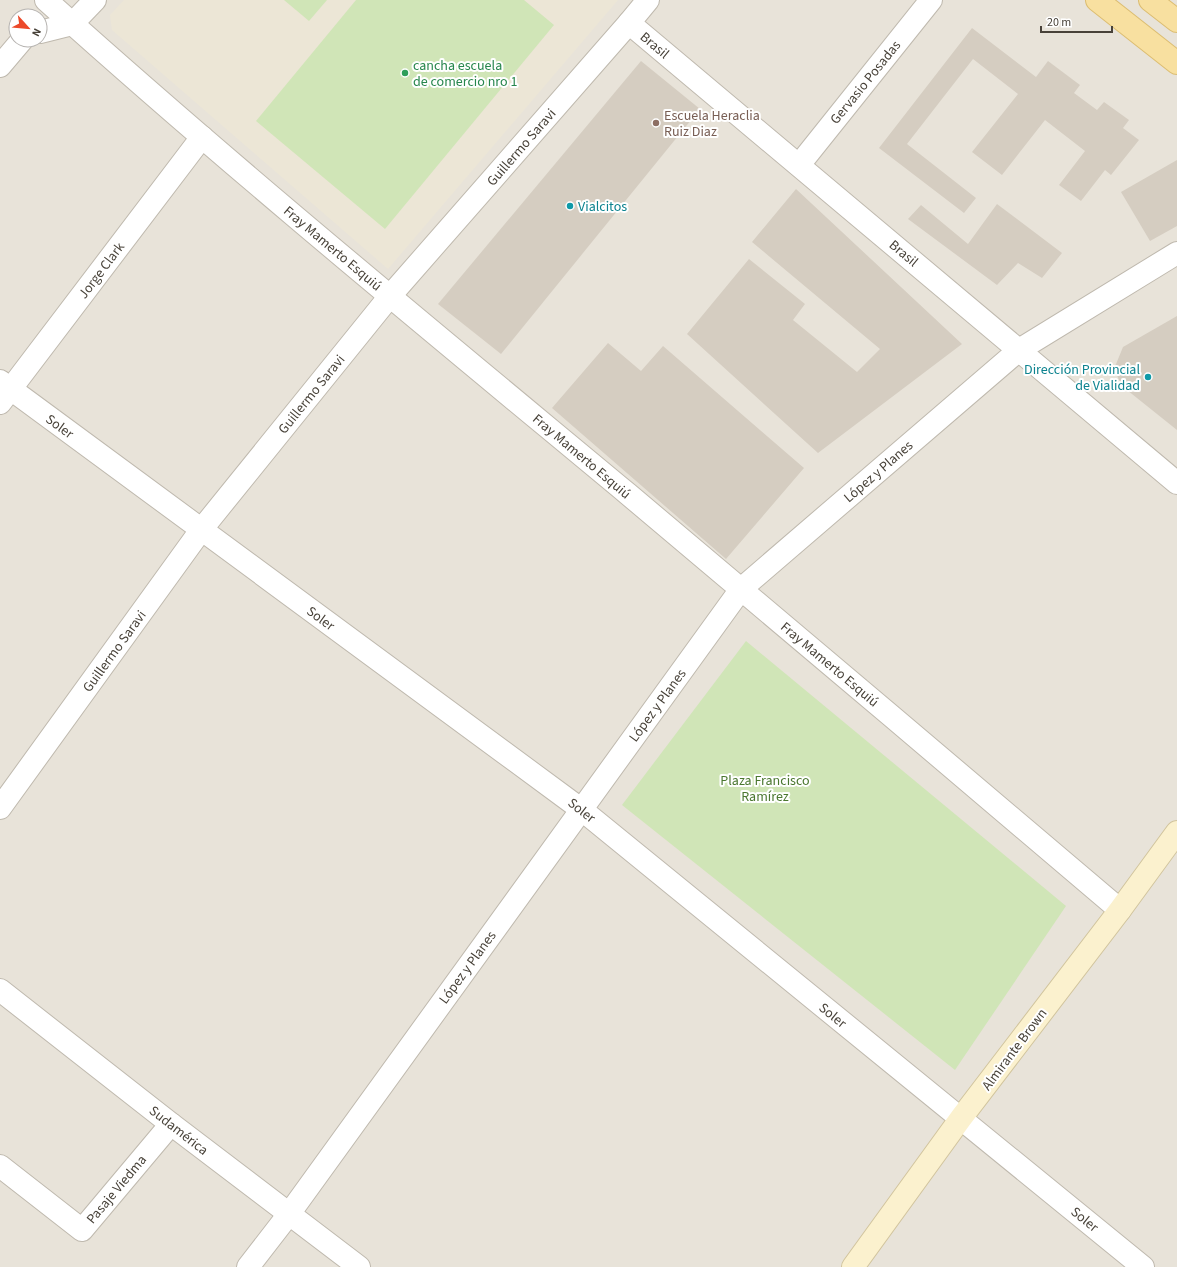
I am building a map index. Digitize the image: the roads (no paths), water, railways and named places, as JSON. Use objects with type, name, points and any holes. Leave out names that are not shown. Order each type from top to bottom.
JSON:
[{"type":"main road","points":[[1097,0],[1177,63]]},
{"type":"main road","points":[[1150,0],[1177,21]]},
{"type":"main road","name":"Almirante Brown","points":[[853,1267],[961,1118],[1120,910],[1177,832]]},
{"type":"street","name":"Fray Mamerto Esquiú","points":[[46,0],[202,137],[741,589],[1120,910]]},
{"type":"street","points":[[48,30],[72,24],[95,0]]},
{"type":"street","name":"Guillermo Saravi","points":[[0,808],[201,530],[390,296],[630,23],[648,0]]},
{"type":"street","name":"Gervasio Posadas","points":[[799,165],[931,0]]},
{"type":"street","name":"Brasil","points":[[630,23],[1177,483]]},
{"type":"street","points":[[0,66],[15,48]]},
{"type":"street","name":"Jorge Clark","points":[[4,391],[202,137]]},
{"type":"street","name":"López y Planes","points":[[248,1267],[289,1214],[741,589],[1019,350],[1177,253]]},
{"type":"street","name":"Soler","points":[[4,391],[201,530],[582,810],[1143,1267]]},
{"type":"street","name":"Sudamérica","points":[[0,990],[171,1124],[359,1267]]},
{"type":"street","name":"Pasaje Viedma","points":[[0,1166],[82,1230],[171,1124]]},
{"type":"place","name":"cancha escuela de comercio nro 1","points":[[405,73]]},
{"type":"place","name":"Escuela Heraclia Ruiz Diaz","points":[[656,123]]},
{"type":"place","name":"Vialcitos","points":[[570,206]]},
{"type":"place","name":"Dirección Provincial de Vialidad","points":[[1148,377]]},
{"type":"park label","name":"Plaza Francisco Ramírez","points":[[765,788]]}]
